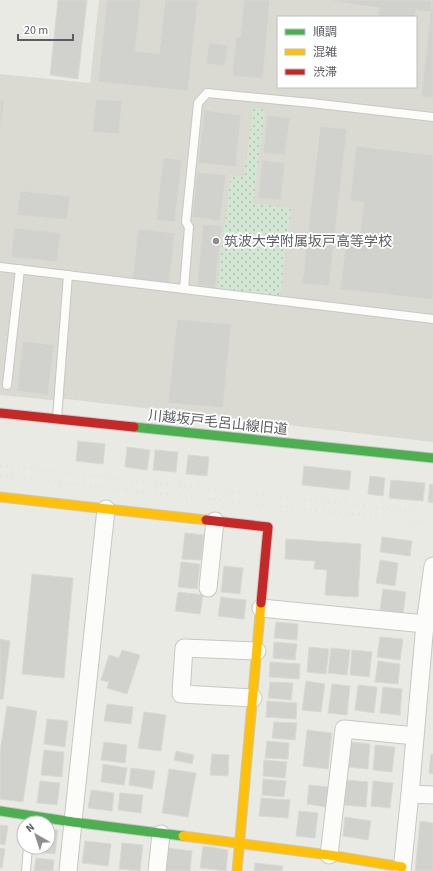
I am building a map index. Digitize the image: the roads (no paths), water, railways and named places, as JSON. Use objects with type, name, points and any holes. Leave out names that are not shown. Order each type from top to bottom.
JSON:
[{"type":"street","name":"川越坂戸毛呂山線旧道","points":[[0,413],[433,458]]},
{"type":"street","points":[[0,497],[268,527],[237,871]]},
{"type":"street","points":[[68,871],[106,509]]},
{"type":"street","points":[[208,588],[215,521]]},
{"type":"street","points":[[56,821],[329,855],[402,869],[415,736],[427,668],[425,624],[433,566]]},
{"type":"street","points":[[261,608],[425,624]]},
{"type":"street","points":[[252,698],[181,694],[184,648],[257,651]]},
{"type":"street","points":[[329,855],[344,729],[415,736]]},
{"type":"street","points":[[410,794],[433,795]]},
{"type":"street","points":[[0,811],[16,815]]},
{"type":"street","points":[[157,871],[161,834]]},
{"type":"lane","points":[[184,289],[189,227],[186,222],[198,103],[207,93],[433,117]]},
{"type":"lane","points":[[0,267],[433,319]]},
{"type":"lane","points":[[7,385],[20,269]]},
{"type":"lane","points":[[57,419],[68,275]]},
{"type":"lane","points":[[26,871],[27,855]]},
{"type":"railway","points":[[0,466],[433,513]]},
{"type":"railway","points":[[0,476],[433,523]]},
{"type":"place","name":"筑波大学附属坂戸高等学校","points":[[216,241]]}]
